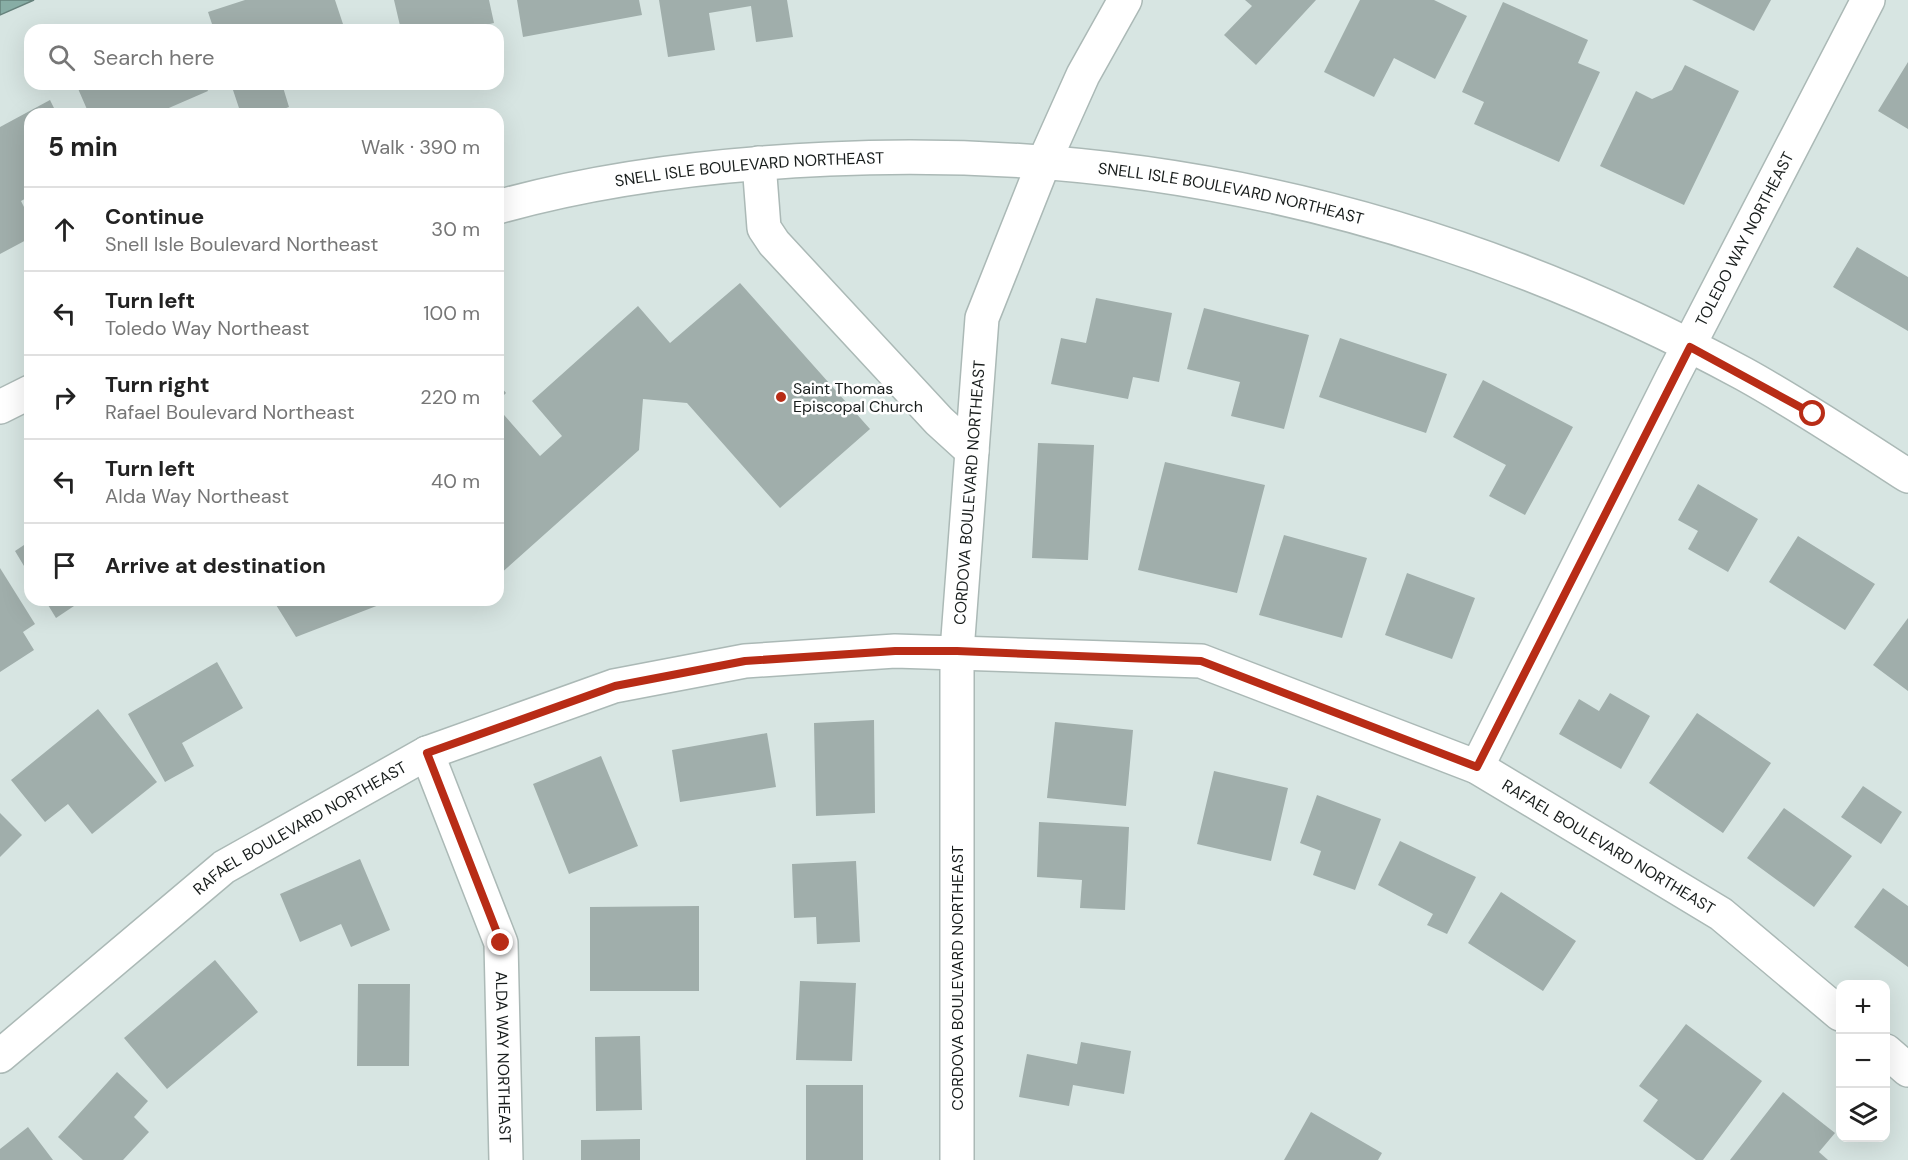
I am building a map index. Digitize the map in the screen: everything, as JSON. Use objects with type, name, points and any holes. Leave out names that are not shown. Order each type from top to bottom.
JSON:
[{"type":"street","name":"CORDOVA BOULEVARD NORTHEAST","points":[[957,1160],[957,651],[982,318],[1044,162],[1083,75],[1125,0]]},
{"type":"street","name":"TOLEDO WAY NORTHEAST","points":[[1477,767],[1868,0]]},
{"type":"street","name":"SNELL ISLE BOULEVARD NORTHEAST","points":[[504,206],[604,184],[759,163],[881,156],[1044,162],[1111,167],[1185,177],[1369,220],[1525,272],[1600,303],[1690,347],[1813,414],[1908,476]]},
{"type":"street","points":[[759,163],[764,228],[774,243],[939,421],[972,451]]},
{"type":"street","points":[[0,406],[24,395]]},
{"type":"street","name":"RAFAEL BOULEVARD NORTHEAST","points":[[0,1056],[224,867],[427,753],[625,684],[745,661],[895,651],[957,651],[1201,661],[1477,767],[1721,914],[1836,1011]]},
{"type":"street","name":"ALDA WAY NORTHEAST","points":[[427,753],[501,943],[506,1160]]},
{"type":"street","points":[[1890,1054],[1908,1070]]},
{"type":"shaded area","points":[[0,0],[34,0],[0,15]]},
{"type":"building","points":[[245,0],[335,0],[343,24],[212,24],[208,12]]},
{"type":"building","points":[[394,0],[489,0],[494,23],[490,24],[400,24]]},
{"type":"building","points":[[517,0],[639,0],[642,15],[523,37]]},
{"type":"building","points":[[659,0],[787,0],[793,37],[756,42],[751,6],[709,13],[715,50],[668,57]]},
{"type":"building","points":[[1245,0],[1316,0],[1256,65],[1224,35],[1252,6]]},
{"type":"building","points":[[1360,0],[1434,0],[1467,16],[1435,79],[1394,58],[1374,97],[1324,72]]},
{"type":"building","points":[[1692,0],[1771,0],[1754,31]]},
{"type":"building","points":[[1503,2],[1588,40],[1578,63],[1600,72],[1559,162],[1474,124],[1484,102],[1462,92]]},
{"type":"building","points":[[1908,62],[1908,129],[1878,111]]},
{"type":"building","points":[[1685,65],[1739,91],[1684,205],[1600,166],[1636,91],[1652,99],[1672,90]]},
{"type":"building","points":[[79,90],[208,91],[169,108],[86,108]]},
{"type":"building","points":[[233,90],[284,90],[289,107],[286,108],[239,108]]},
{"type":"building","points":[[50,100],[54,108],[35,108]]},
{"type":"building","points":[[24,114],[24,199],[21,201],[24,207],[24,241],[0,254],[0,127]]},
{"type":"building","points":[[1857,247],[1908,277],[1908,331],[1833,287]]},
{"type":"building","points":[[740,283],[870,429],[780,508],[687,403],[643,399],[639,450],[504,571],[504,415],[540,456],[562,436],[532,401],[638,306],[670,343]]},
{"type":"building","points":[[1096,298],[1172,313],[1159,382],[1133,377],[1128,399],[1051,384],[1061,338],[1086,343]]},
{"type":"building","points":[[1204,308],[1309,335],[1284,429],[1231,416],[1240,382],[1187,369]]},
{"type":"building","points":[[1340,338],[1447,374],[1426,433],[1319,397]]},
{"type":"building","points":[[1483,380],[1573,427],[1525,515],[1489,496],[1506,465],[1453,437]]},
{"type":"building","points":[[1038,443],[1094,445],[1088,560],[1032,558]]},
{"type":"building","points":[[1165,462],[1265,485],[1237,593],[1138,570]]},
{"type":"building","points":[[1698,484],[1758,519],[1728,572],[1688,549],[1698,531],[1678,520]]},
{"type":"building","points":[[1284,535],[1367,558],[1342,638],[1259,615]]},
{"type":"building","points":[[1798,536],[1875,584],[1845,630],[1769,582]]},
{"type":"building","points":[[24,545],[24,566],[15,551]]},
{"type":"building","points":[[0,568],[35,624],[23,632],[34,650],[0,672]]},
{"type":"building","points":[[1407,573],[1475,598],[1452,659],[1385,635]]},
{"type":"building","points":[[49,606],[74,606],[56,618]]},
{"type":"building","points":[[277,606],[376,606],[296,637]]},
{"type":"building","points":[[1908,618],[1908,691],[1873,665]]},
{"type":"building","points":[[217,662],[243,708],[182,743],[194,766],[165,782],[128,714]]},
{"type":"building","points":[[1610,693],[1650,716],[1621,769],[1559,734],[1579,699],[1599,711]]},
{"type":"building","points":[[98,709],[157,782],[92,834],[68,804],[45,822],[11,780]]},
{"type":"building","points":[[1697,713],[1771,763],[1723,833],[1649,783]]},
{"type":"building","points":[[874,720],[875,813],[816,816],[814,723]]},
{"type":"building","points":[[1055,722],[1133,730],[1126,806],[1047,798]]},
{"type":"building","points":[[767,733],[776,787],[680,802],[672,750]]},
{"type":"building","points":[[601,756],[638,846],[569,874],[533,784]]},
{"type":"building","points":[[1214,771],[1288,788],[1271,861],[1197,844]]},
{"type":"building","points":[[1863,786],[1902,812],[1881,844],[1841,817]]},
{"type":"building","points":[[1317,795],[1381,819],[1355,890],[1313,875],[1321,851],[1300,843]]},
{"type":"building","points":[[1784,808],[1852,856],[1814,907],[1747,858]]},
{"type":"building","points":[[0,813],[22,835],[0,857]]},
{"type":"building","points":[[1039,822],[1129,827],[1125,910],[1080,908],[1082,880],[1037,877]]},
{"type":"building","points":[[1400,841],[1476,877],[1447,934],[1427,925],[1433,914],[1378,885]]},
{"type":"building","points":[[360,859],[390,930],[351,947],[341,924],[300,942],[280,894]]},
{"type":"building","points":[[856,861],[860,942],[817,944],[816,917],[794,918],[792,864]]},
{"type":"building","points":[[1883,888],[1908,906],[1908,967],[1854,927]]},
{"type":"building","points":[[1501,892],[1576,941],[1543,991],[1468,943]]},
{"type":"building","points":[[699,906],[699,991],[590,991],[590,907]]},
{"type":"building","points":[[215,960],[258,1012],[167,1089],[124,1038]]},
{"type":"building","points":[[800,981],[856,983],[852,1061],[796,1060]]},
{"type":"building","points":[[358,984],[410,984],[409,1066],[357,1066]]},
{"type":"building","points":[[1686,1024],[1762,1081],[1703,1160],[1696,1160],[1643,1121],[1658,1100],[1639,1086]]},
{"type":"building","points":[[640,1036],[642,1110],[596,1111],[595,1037]]},
{"type":"building","points":[[1081,1042],[1131,1051],[1124,1094],[1073,1085],[1069,1106],[1019,1097],[1027,1054],[1077,1064]]},
{"type":"building","points":[[117,1072],[148,1101],[134,1117],[149,1132],[123,1160],[83,1160],[58,1137]]},
{"type":"building","points":[[806,1085],[863,1085],[863,1160],[806,1160]]},
{"type":"building","points":[[1783,1092],[1835,1133],[1819,1152],[1828,1160],[1730,1160]]},
{"type":"building","points":[[1311,1112],[1382,1153],[1378,1160],[1284,1160]]},
{"type":"building","points":[[28,1127],[53,1160],[0,1160],[0,1149]]},
{"type":"building","points":[[640,1139],[640,1160],[581,1160],[581,1140]]},
{"type":"place","name":"Saint Thomas Episcopal Church","points":[[781,397]]},
{"type":"route","points":[[501,943],[427,753],[615,686],[745,661],[895,651],[957,651],[1201,661],[1477,767],[1673,376],[1690,347],[1813,414]]}]
